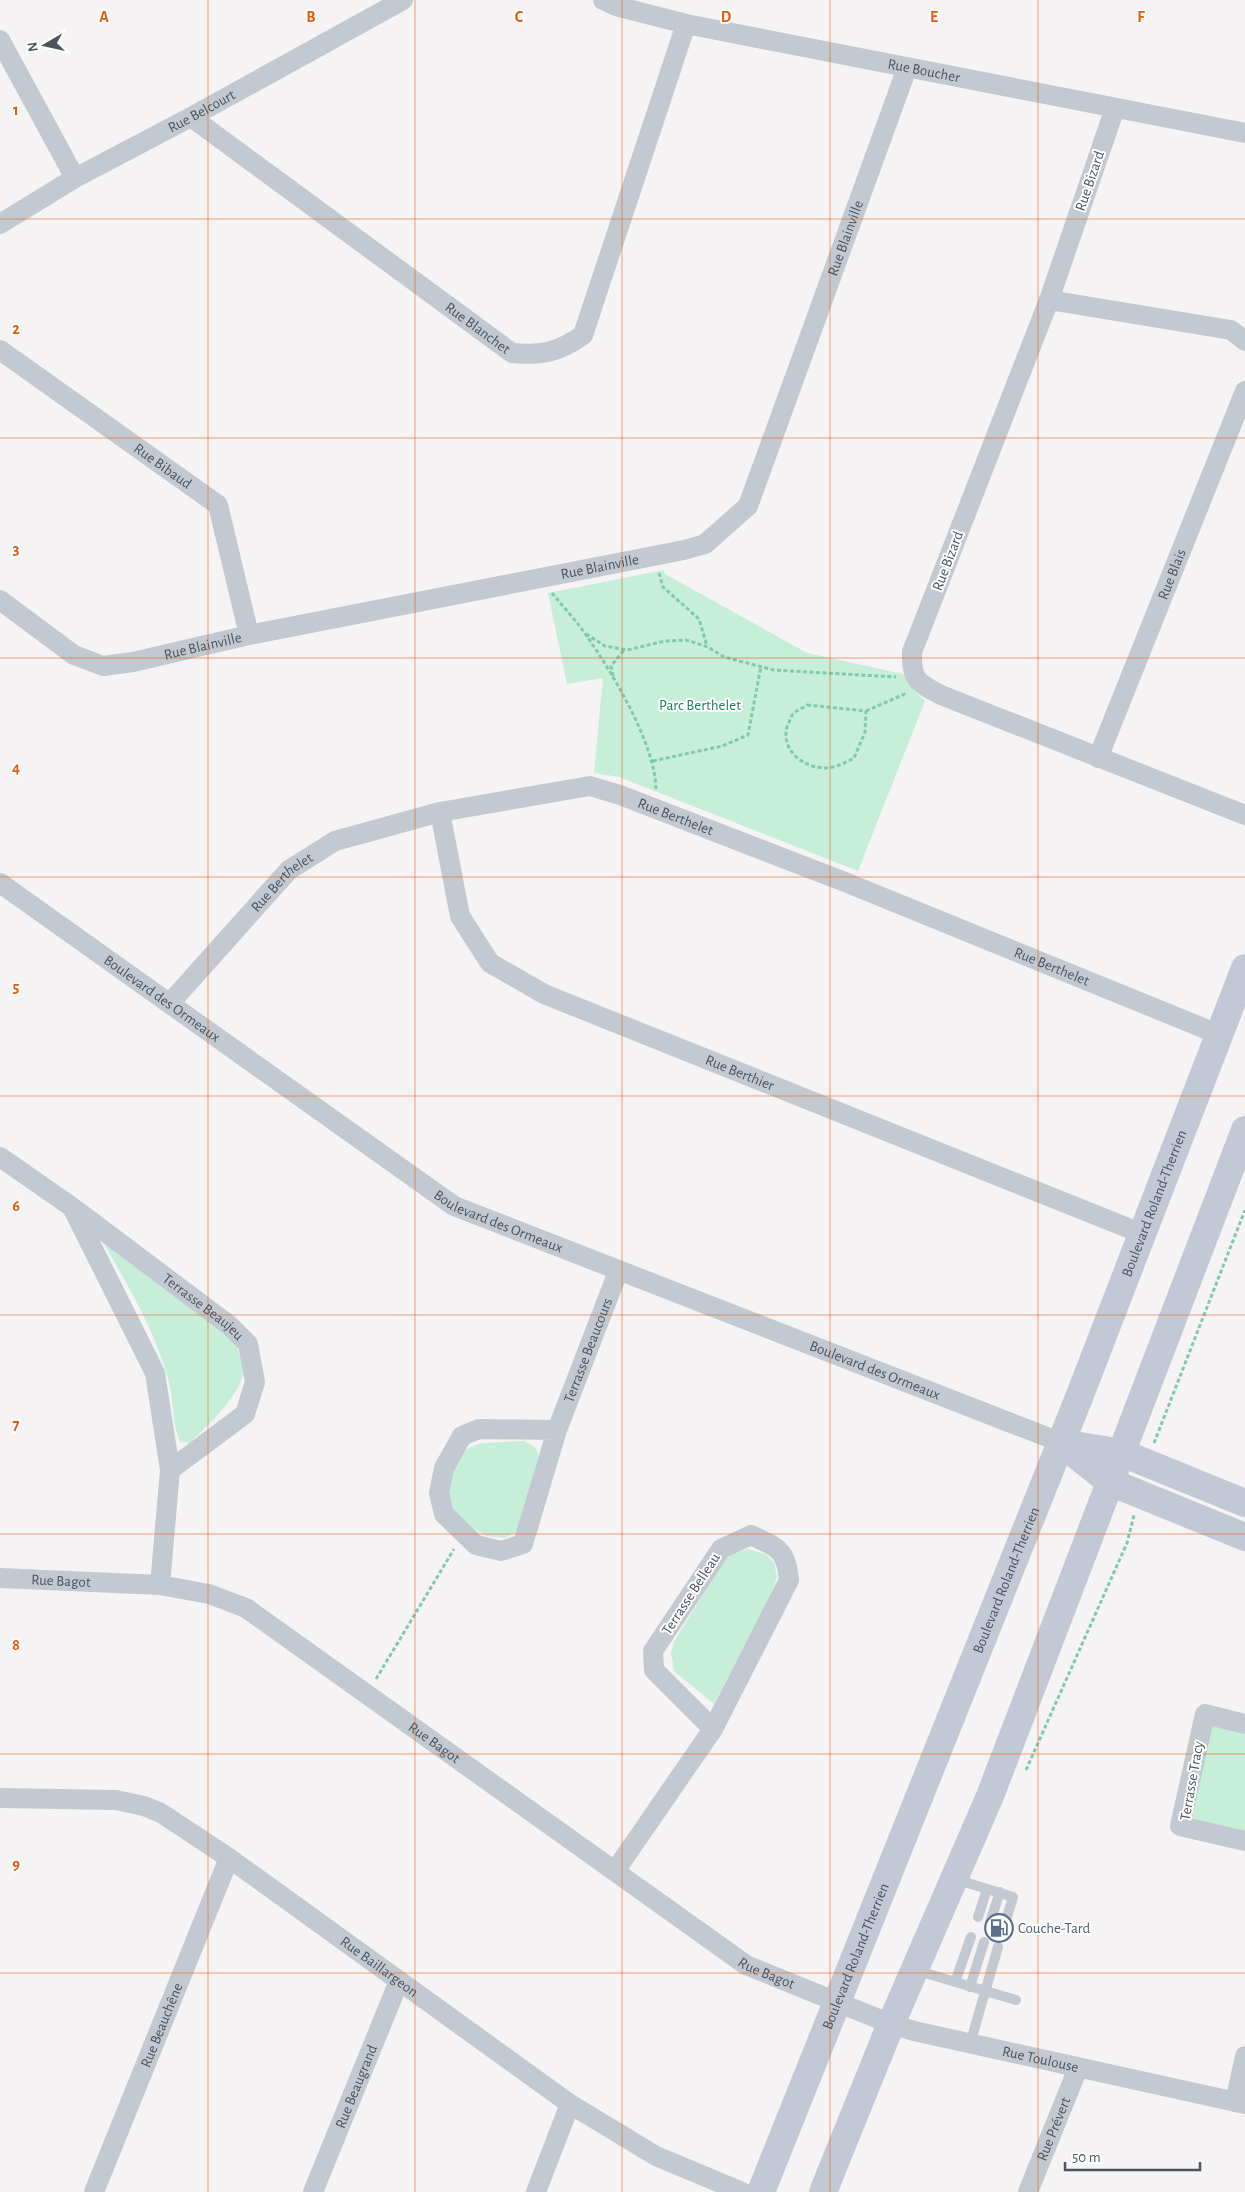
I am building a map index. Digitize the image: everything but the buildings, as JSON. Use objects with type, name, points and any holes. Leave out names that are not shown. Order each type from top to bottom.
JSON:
[{"type":"main road","name":"Boulevard Roland-Therrien","points":[[762,2192],[1143,1234],[1218,1034],[1245,968]]},
{"type":"main road","points":[[823,2192],[891,2024],[990,1796],[1245,1130]]},
{"type":"main road","name":"Boulevard des Ormeaux","points":[[1060,1442],[1122,1453],[1245,1503]]},
{"type":"main road","name":"Boulevard des Ormeaux","points":[[1060,1442],[1110,1482],[1245,1536]]},
{"type":"street","name":"Rue Belcourt","points":[[0,224],[75,178],[191,118],[403,0]]},
{"type":"street","name":"Rue Boucher","points":[[603,0],[616,6],[686,24],[1245,133]]},
{"type":"street","name":"Rue Blanchet","points":[[191,118],[512,353],[533,356],[565,347],[582,335],[686,24]]},
{"type":"street","points":[[0,40],[75,178]]},
{"type":"street","name":"Rue Blainville","points":[[0,600],[74,655],[103,666],[134,662],[249,635],[654,556],[705,544],[748,506],[907,68]]},
{"type":"street","name":"Rue Bizard","points":[[919,682],[912,666],[912,652],[1049,300],[1115,108]]},
{"type":"street","points":[[1049,300],[1230,330],[1245,341]]},
{"type":"street","name":"Rue Bibaud","points":[[0,350],[218,505],[249,635]]},
{"type":"street","name":"Rue Blais","points":[[1098,758],[1245,391]]},
{"type":"street","points":[[919,682],[941,695],[1245,815]]},
{"type":"street","name":"Rue Berthelet","points":[[170,1003],[288,870],[335,841],[440,812],[590,786],[620,795],[854,886],[1218,1034]]},
{"type":"street","name":"Rue Berthier","points":[[440,812],[460,916],[490,963],[544,994],[1143,1234]]},
{"type":"street","name":"Boulevard des Ormeaux","points":[[0,883],[454,1206],[618,1272],[1060,1442]]},
{"type":"street","name":"Terrasse Beaujeu","points":[[0,1156],[72,1207],[229,1325],[248,1344],[255,1382],[245,1414],[170,1470]]},
{"type":"street","name":"Terrasse Beaujeu","points":[[72,1207],[155,1373],[170,1470],[160,1585]]},
{"type":"street","name":"Terrasse Beaucours","points":[[557,1430],[479,1429],[462,1436],[444,1468],[439,1493],[444,1514],[476,1546],[501,1551],[523,1544],[557,1430],[618,1272]]},
{"type":"street","name":"Terrasse Belleau","points":[[615,1871],[713,1729],[789,1580],[787,1561],[777,1547],[751,1535],[720,1549],[653,1651],[654,1670],[713,1729]]},
{"type":"street","name":"Rue Bagot","points":[[0,1578],[160,1585],[209,1594],[246,1608],[746,1965],[838,2003]]},
{"type":"street","name":"Terrasse Tracy","points":[[1245,1724],[1205,1714],[1180,1826],[1245,1841]]},
{"type":"street","name":"Rue Baillargeon","points":[[0,1798],[116,1800],[144,1806],[162,1813],[229,1858],[570,2104],[656,2156],[742,2192]]},
{"type":"street","name":"Rue Beauchêne","points":[[94,2192],[229,1858]]},
{"type":"street","name":"Rue Beaugrand","points":[[312,2192],[399,1981]]},
{"type":"street","name":"Rue Toulouse","points":[[838,2003],[891,2024],[970,2044],[1240,2103]]},
{"type":"street","points":[[1240,2103],[1245,2056]]},
{"type":"street","name":"Rue Prévert","points":[[1028,2192],[1078,2068]]},
{"type":"street","points":[[536,2192],[570,2104]]},
{"type":"lane","points":[[954,1879],[1013,1897],[1004,1927]]},
{"type":"lane","points":[[978,1917],[987,1889]]},
{"type":"lane","points":[[990,1922],[1000,1892]]},
{"type":"lane","points":[[954,1982],[971,1937]]},
{"type":"lane","points":[[970,1987],[984,1942]]},
{"type":"lane","points":[[970,2044],[998,1947]]},
{"type":"lane","points":[[914,1970],[1016,2000]]},
{"type":"path","points":[[654,556],[663,587],[699,619],[708,647]]},
{"type":"path","points":[[538,578],[586,634],[638,724],[653,761],[656,782],[654,808]]},
{"type":"path","points":[[586,634],[605,646],[624,650],[666,641],[686,640],[708,647],[724,657],[761,666],[784,670],[919,682]]},
{"type":"path","points":[[613,680],[611,666],[624,650]]},
{"type":"path","points":[[653,761],[722,746],[748,735],[761,666]]},
{"type":"path","points":[[866,711],[864,732],[854,758],[840,765],[824,768],[806,764],[794,756],[787,745],[784,734],[793,714],[807,706],[866,711],[919,682]]},
{"type":"path","points":[[367,1694],[463,1533]]},
{"type":"green space","name":"Parc Berthelet","points":[[664,570],[665,574],[807,653],[907,675],[914,690],[925,701],[858,871],[619,777],[594,773],[603,678],[567,684],[548,593]]},
{"type":"green space","points":[[100,1236],[234,1341],[239,1352],[243,1363],[240,1384],[225,1407],[190,1443],[180,1442],[177,1435],[169,1382],[156,1343],[139,1307]]},
{"type":"green space","points":[[524,1441],[535,1447],[539,1456],[519,1531],[505,1538],[486,1536],[454,1515],[447,1483],[456,1460],[470,1447],[482,1443]]},
{"type":"green space","points":[[748,1549],[765,1554],[774,1562],[777,1577],[772,1592],[714,1704],[674,1671],[671,1652],[675,1640],[724,1560],[735,1553]]},
{"type":"green space","points":[[1209,1721],[1245,1729],[1245,1835],[1187,1822]]},
{"type":"place","name":"Couche-Tard","points":[[999,1928]]}]
